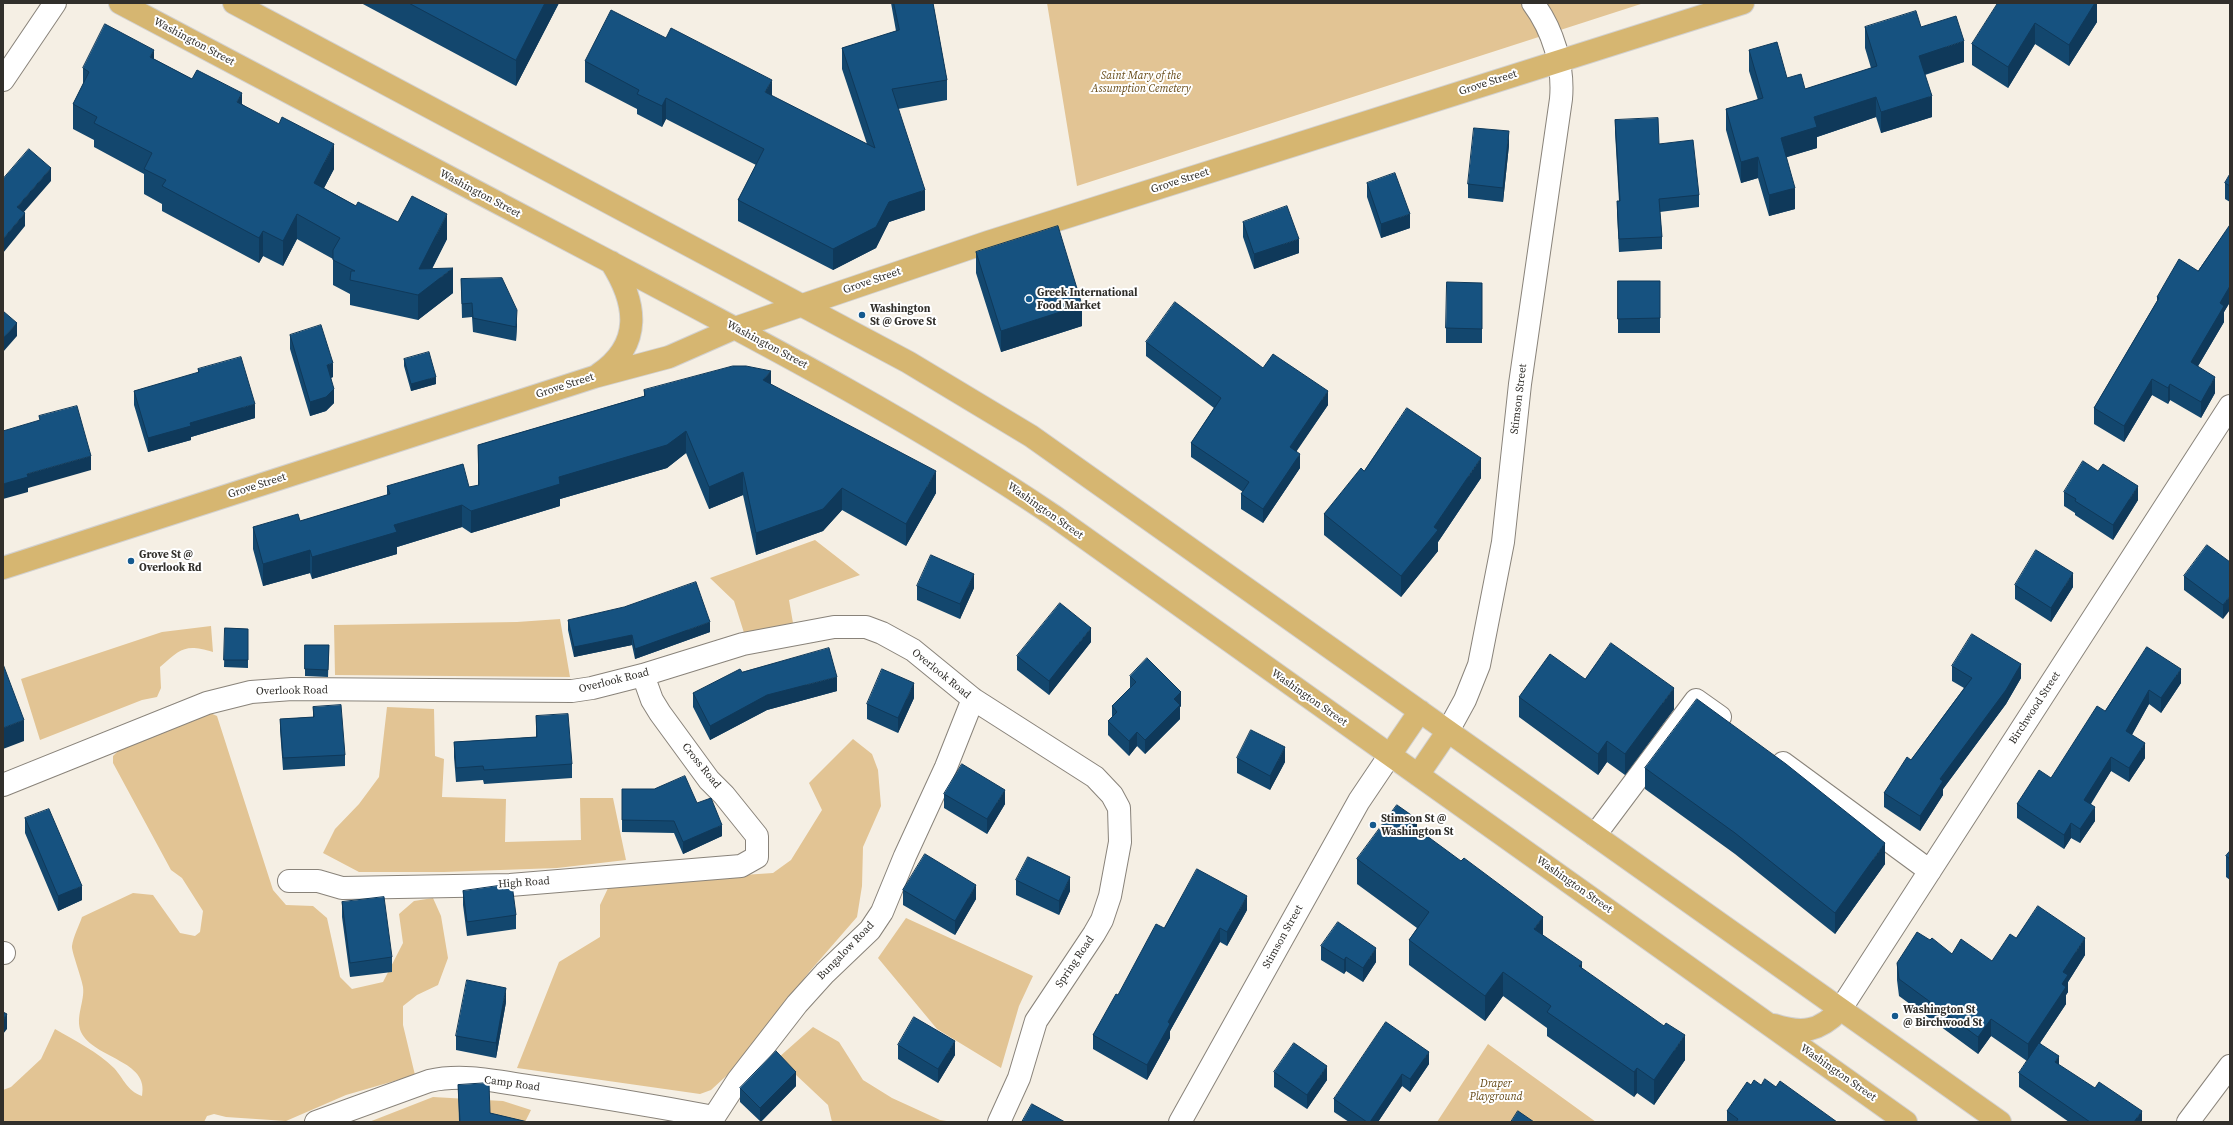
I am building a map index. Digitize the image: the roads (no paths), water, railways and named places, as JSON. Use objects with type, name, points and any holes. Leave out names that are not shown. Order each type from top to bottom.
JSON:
[{"type":"main road","name":"Washington Street","points":[[120,3],[860,395],[1006,484],[1906,1122]]},
{"type":"main road","points":[[234,3],[800,306],[908,362],[1031,436],[2000,1122]]},
{"type":"main road","name":"Grove Street","points":[[3,568],[594,377],[668,357],[735,328],[996,240],[1743,3]]},
{"type":"main road","points":[[594,377],[618,358],[626,346],[632,321],[630,306],[621,278],[611,262]]},
{"type":"main road","points":[[1390,755],[1420,711]]},
{"type":"main road","points":[[1418,775],[1448,731]]},
{"type":"main road","points":[[1765,1022],[1794,1030],[1808,1030],[1820,1027],[1840,1010]]},
{"type":"street","points":[[3,80],[55,3]]},
{"type":"street","name":"Stimson Street","points":[[1448,731],[1460,710],[1479,665],[1503,542],[1520,384],[1561,99],[1562,73],[1559,61],[1547,25],[1534,3]]},
{"type":"street","name":"Birchwood Street","points":[[1840,1010],[2230,406]]},
{"type":"street","name":"Overlook Road","points":[[3,785],[207,703],[251,692],[292,689],[549,692],[592,688],[643,675],[743,644],[850,626],[866,627],[882,633],[913,650],[973,699],[1084,769],[1112,795]]},
{"type":"street","name":"Cross Road","points":[[643,675],[652,700],[660,713],[709,780],[724,795],[757,836],[756,857]]},
{"type":"street","name":"Bungalow Road","points":[[714,1117],[738,1080],[797,1004],[825,972],[870,930],[882,912],[905,856],[946,767],[973,699]]},
{"type":"street","points":[[1595,835],[1696,700],[1734,727]]},
{"type":"street","points":[[1766,750],[1930,871]]},
{"type":"street","name":"Stimson Street","points":[[1180,1122],[1359,801],[1390,755]]},
{"type":"street","name":"Spring Road","points":[[1000,1122],[1018,1078],[1036,1021],[1102,920],[1110,896],[1120,842],[1119,808],[1112,795]]},
{"type":"street","name":"High Road","points":[[289,881],[318,881],[342,888],[510,885],[577,878],[727,868],[741,866],[756,857]]},
{"type":"street","points":[[2188,1122],[2230,1066]]},
{"type":"street","name":"Camp Road","points":[[316,1122],[429,1081],[448,1077],[481,1080],[608,1098],[714,1117]]},
{"type":"place","name":"Greek International Food Market","points":[[1029,299]]},
{"type":"place","name":"Washington St @ Grove St","points":[[862,315]]},
{"type":"place","name":"Grove St @ Overlook Rd","points":[[131,561]]},
{"type":"place","name":"Stimson St @ Washington St","points":[[1373,825]]},
{"type":"place","name":"Washington St @ Birchwood St","points":[[1895,1016]]},
{"type":"park label","name":"Saint Mary of the Assumption Cemetery","points":[[1141,82]]},
{"type":"park label","name":"Draper Playground","points":[[1496,1090]]}]
